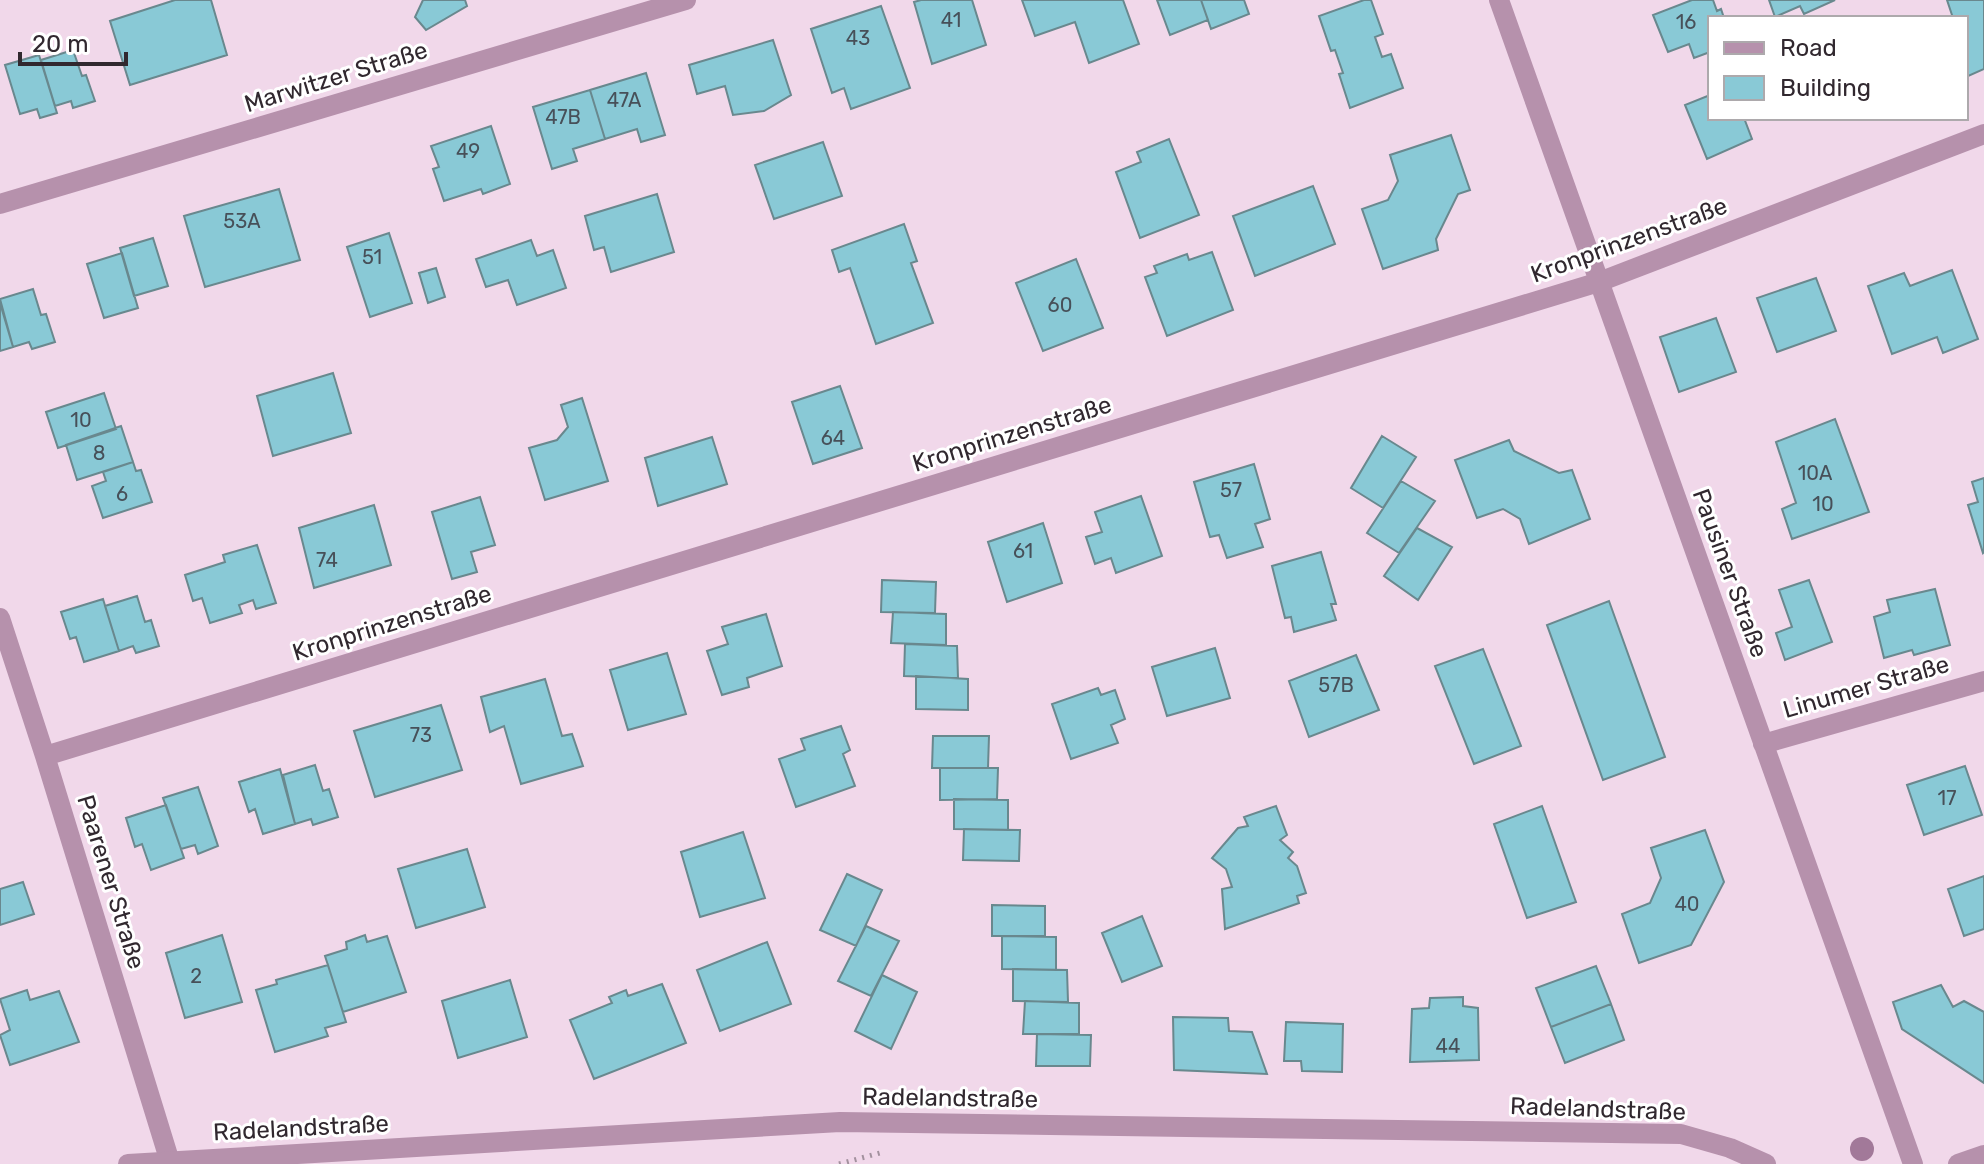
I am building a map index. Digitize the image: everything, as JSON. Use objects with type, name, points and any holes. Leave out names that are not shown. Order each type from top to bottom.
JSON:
[{"type":"street","name":"Marwitzer Straße","points":[[0,204],[686,0]]},
{"type":"street","name":"Pausiner Straße","points":[[1499,0],[1913,1164]]},
{"type":"street","name":"Kronprinzenstraße","points":[[45,756],[1599,282],[1984,134]]},
{"type":"street","name":"Paarener Straße","points":[[0,618],[170,1162]]},
{"type":"street","name":"Linumer Straße","points":[[1763,744],[1984,681]]},
{"type":"street","name":"Radelandstraße","points":[[128,1164],[840,1122],[1681,1134],[1730,1148],[1766,1164]]},
{"type":"street","points":[[1958,1164],[1984,1155]]},
{"type":"building","points":[[175,0],[211,0],[227,55],[130,85],[110,21]]},
{"type":"building","points":[[423,0],[465,0],[467,6],[426,30],[415,17]]},
{"type":"building","points":[[972,0],[986,45],[932,64],[914,2]]},
{"type":"building","points":[[1022,0],[1123,0],[1139,44],[1089,63],[1075,22],[1035,36]]},
{"type":"building","points":[[1157,0],[1201,0],[1208,20],[1170,35]]},
{"type":"building","points":[[1201,0],[1244,0],[1249,14],[1211,29]]},
{"type":"building","points":[[1371,0],[1383,34],[1375,37],[1382,57],[1391,54],[1403,88],[1350,108],[1339,74],[1343,73],[1335,50],[1331,51],[1319,16]]},
{"type":"building","points":[[1692,0],[1713,0],[1717,11],[1721,9],[1723,16],[1708,16],[1708,53],[1694,58],[1689,44],[1668,52],[1653,15]]},
{"type":"building","points":[[1769,0],[1835,0],[1804,14],[1800,6],[1775,16]]},
{"type":"building","points":[[1947,0],[1984,0],[1984,69],[1968,76],[1968,16],[1952,16]]},
{"type":"building","points":[[881,6],[910,88],[851,109],[844,88],[832,93],[811,29]]},
{"type":"building","points":[[773,40],[791,95],[764,111],[733,115],[725,86],[697,94],[689,65]]},
{"type":"building","points":[[73,50],[95,101],[73,108],[71,101],[55,106],[41,60]]},
{"type":"building","points":[[39,55],[57,113],[40,118],[37,109],[20,114],[5,65]]},
{"type":"building","points":[[646,73],[665,135],[641,142],[637,129],[605,139],[590,90]]},
{"type":"building","points":[[590,90],[605,139],[573,149],[577,161],[552,169],[533,107]]},
{"type":"building","points":[[1708,96],[1708,120],[1745,120],[1752,139],[1707,159],[1685,105]]},
{"type":"building","points":[[491,126],[510,184],[483,194],[481,189],[444,201],[433,169],[439,167],[431,146]]},
{"type":"building","points":[[1451,135],[1470,190],[1458,194],[1436,239],[1438,250],[1383,269],[1362,209],[1388,200],[1398,181],[1390,155]]},
{"type":"building","points":[[1169,139],[1199,215],[1140,238],[1116,172],[1141,162],[1137,152]]},
{"type":"building","points":[[823,142],[842,196],[774,219],[755,165]]},
{"type":"building","points":[[1313,186],[1335,244],[1255,276],[1233,216]]},
{"type":"building","points":[[279,189],[300,260],[205,287],[184,216]]},
{"type":"building","points":[[657,194],[674,252],[611,272],[604,247],[594,250],[585,216]]},
{"type":"building","points":[[904,224],[917,261],[911,263],[933,323],[876,344],[850,268],[839,272],[832,250]]},
{"type":"building","points":[[389,233],[412,303],[370,317],[347,247]]},
{"type":"building","points":[[153,238],[168,286],[134,296],[120,248]]},
{"type":"building","points":[[531,240],[537,256],[553,250],[566,288],[517,305],[508,280],[486,287],[476,259]]},
{"type":"building","points":[[1212,252],[1233,310],[1167,336],[1145,277],[1157,273],[1154,266],[1187,254],[1189,260]]},
{"type":"building","points":[[122,253],[138,308],[104,318],[87,264]]},
{"type":"building","points":[[1076,259],[1103,328],[1043,351],[1016,283]]},
{"type":"building","points":[[436,268],[445,297],[428,303],[419,273]]},
{"type":"building","points":[[1952,270],[1978,339],[1943,353],[1937,337],[1892,354],[1868,286],[1904,273],[1910,286]]},
{"type":"building","points":[[1816,278],[1836,331],[1777,352],[1757,298]]},
{"type":"building","points":[[33,289],[41,315],[46,314],[55,342],[32,349],[29,342],[13,347],[0,299]]},
{"type":"building","points":[[0,303],[13,347],[0,351]]},
{"type":"building","points":[[1716,318],[1736,372],[1679,392],[1660,337]]},
{"type":"building","points":[[333,373],[351,433],[273,456],[257,396]]},
{"type":"building","points":[[840,386],[862,448],[813,464],[792,402]]},
{"type":"building","points":[[104,393],[116,429],[58,448],[46,412]]},
{"type":"building","points":[[582,398],[608,481],[545,500],[529,448],[557,440],[568,427],[561,405]]},
{"type":"building","points":[[1835,419],[1869,512],[1792,539],[1782,509],[1796,503],[1776,442]]},
{"type":"building","points":[[121,426],[133,462],[77,480],[66,445]]},
{"type":"building","points":[[1382,436],[1416,457],[1383,508],[1351,488]]},
{"type":"building","points":[[712,437],[727,484],[658,506],[645,458]]},
{"type":"building","points":[[1509,440],[1514,451],[1559,473],[1572,470],[1590,519],[1529,544],[1520,519],[1503,509],[1477,518],[1455,460]]},
{"type":"building","points":[[133,462],[136,471],[141,470],[152,502],[103,518],[92,486],[106,481],[103,472]]},
{"type":"building","points":[[1254,464],[1270,519],[1255,524],[1263,547],[1227,558],[1219,535],[1210,537],[1194,482]]},
{"type":"building","points":[[1984,478],[1983,553],[1968,505],[1978,502],[1972,482]]},
{"type":"building","points":[[1401,481],[1435,501],[1399,553],[1367,533]]},
{"type":"building","points":[[1141,496],[1162,556],[1116,573],[1111,558],[1095,564],[1086,537],[1102,532],[1095,512]]},
{"type":"building","points":[[480,497],[495,545],[471,552],[477,572],[452,579],[432,512]]},
{"type":"building","points":[[374,505],[391,565],[314,588],[299,528]]},
{"type":"building","points":[[1043,523],[1062,583],[1007,602],[988,542]]},
{"type":"building","points":[[1417,528],[1452,547],[1418,600],[1384,576]]},
{"type":"building","points":[[257,545],[276,603],[256,609],[253,600],[239,605],[242,613],[210,623],[202,598],[193,601],[185,575],[225,562],[223,555]]},
{"type":"building","points":[[1321,552],[1336,604],[1331,604],[1336,620],[1294,632],[1291,617],[1285,618],[1272,566]]},
{"type":"building","points":[[882,580],[936,582],[935,613],[881,612]]},
{"type":"building","points":[[1809,580],[1832,642],[1785,660],[1776,633],[1792,627],[1779,590]]},
{"type":"building","points":[[1935,589],[1950,645],[1914,655],[1912,650],[1884,658],[1874,617],[1890,612],[1887,600]]},
{"type":"building","points":[[137,596],[145,622],[151,620],[159,646],[136,653],[133,646],[119,651],[105,606]]},
{"type":"building","points":[[103,599],[119,651],[84,662],[76,637],[70,639],[61,612]]},
{"type":"building","points":[[1609,601],[1665,757],[1603,780],[1547,625]]},
{"type":"building","points":[[893,612],[946,614],[946,645],[891,643]]},
{"type":"building","points":[[766,614],[782,666],[747,678],[749,687],[722,695],[707,651],[728,644],[722,627]]},
{"type":"building","points":[[905,644],[957,646],[958,678],[904,676]]},
{"type":"building","points":[[1215,648],[1230,698],[1167,716],[1152,667]]},
{"type":"building","points":[[1483,649],[1521,746],[1474,764],[1435,666]]},
{"type":"building","points":[[667,653],[686,714],[628,730],[610,670]]},
{"type":"building","points":[[1356,655],[1379,710],[1309,737],[1289,681]]},
{"type":"building","points":[[916,676],[968,679],[968,710],[916,709]]},
{"type":"building","points":[[545,679],[562,736],[572,734],[583,766],[521,784],[504,726],[490,732],[481,697]]},
{"type":"building","points":[[1098,688],[1101,695],[1115,690],[1125,719],[1111,725],[1118,743],[1071,759],[1052,704]]},
{"type":"building","points":[[441,705],[462,770],[375,797],[354,731]]},
{"type":"building","points":[[841,726],[850,750],[843,754],[855,786],[796,807],[779,759],[805,750],[801,739]]},
{"type":"building","points":[[933,736],[989,736],[988,768],[932,768]]},
{"type":"building","points":[[315,765],[323,791],[329,789],[338,817],[313,825],[311,819],[295,824],[283,775]]},
{"type":"building","points":[[1965,766],[1982,815],[1924,835],[1907,785]]},
{"type":"building","points":[[940,768],[998,768],[997,799],[940,800]]},
{"type":"building","points":[[280,769],[295,824],[263,834],[255,809],[249,812],[239,782]]},
{"type":"building","points":[[198,787],[218,846],[198,854],[195,845],[181,849],[163,798]]},
{"type":"building","points":[[954,799],[1008,800],[1008,830],[954,829]]},
{"type":"building","points":[[166,805],[184,858],[151,870],[142,844],[135,847],[126,818]]},
{"type":"building","points":[[1276,806],[1287,835],[1280,840],[1293,852],[1288,858],[1297,866],[1306,893],[1297,896],[1299,903],[1225,929],[1222,889],[1232,887],[1226,869],[1212,858],[1238,828],[1248,826],[1244,817]]},
{"type":"building","points":[[1542,806],[1576,902],[1527,918],[1494,824]]},
{"type":"building","points":[[964,829],[1020,830],[1019,861],[963,860]]},
{"type":"building","points":[[1705,830],[1724,882],[1691,945],[1639,963],[1622,914],[1650,903],[1661,878],[1651,848]]},
{"type":"building","points":[[743,832],[765,898],[700,917],[681,852]]},
{"type":"building","points":[[467,849],[485,907],[416,928],[398,869]]},
{"type":"building","points":[[847,874],[882,890],[856,946],[820,930]]},
{"type":"building","points":[[1984,876],[1984,929],[1964,936],[1948,889]]},
{"type":"building","points":[[23,882],[34,914],[0,925],[0,889]]},
{"type":"building","points":[[992,905],[1045,906],[1045,936],[992,936]]},
{"type":"building","points":[[1142,916],[1162,966],[1122,982],[1102,933]]},
{"type":"building","points":[[866,926],[899,941],[871,996],[838,981]]},
{"type":"building","points":[[222,935],[242,1002],[185,1018],[166,953]]},
{"type":"building","points":[[365,935],[367,942],[387,936],[406,992],[343,1012],[325,956],[347,949],[346,942]]},
{"type":"building","points":[[1002,936],[1056,937],[1056,970],[1002,969]]},
{"type":"building","points":[[767,942],[791,1004],[720,1031],[697,970]]},
{"type":"building","points":[[328,965],[346,1022],[325,1028],[328,1036],[275,1052],[256,990],[277,984],[276,980]]},
{"type":"building","points":[[1596,966],[1611,1004],[1551,1027],[1536,988]]},
{"type":"building","points":[[1013,969],[1067,970],[1068,1002],[1013,1001]]},
{"type":"building","points":[[882,975],[917,992],[891,1049],[855,1031]]},
{"type":"building","points":[[510,980],[527,1037],[458,1058],[442,1001]]},
{"type":"building","points":[[662,984],[686,1043],[594,1079],[570,1020],[612,1003],[609,997],[626,990],[628,996]]},
{"type":"building","points":[[1941,985],[1953,1007],[1964,1001],[1984,1012],[1984,1083],[1902,1029],[1893,1002]]},
{"type":"building","points":[[27,990],[30,1000],[59,991],[79,1042],[10,1065],[0,1035],[10,1030],[0,999]]},
{"type":"building","points":[[1463,997],[1463,1006],[1478,1008],[1479,1060],[1410,1062],[1412,1009],[1429,1008],[1430,998]]},
{"type":"building","points":[[1025,1001],[1079,1003],[1079,1034],[1023,1034]]},
{"type":"building","points":[[1611,1004],[1624,1040],[1565,1063],[1551,1027]]},
{"type":"building","points":[[1173,1017],[1228,1018],[1229,1031],[1252,1032],[1267,1074],[1174,1070]]},
{"type":"building","points":[[1286,1022],[1343,1024],[1342,1072],[1302,1071],[1301,1061],[1284,1061]]},
{"type":"building","points":[[1037,1034],[1091,1035],[1090,1066],[1036,1066]]}]
